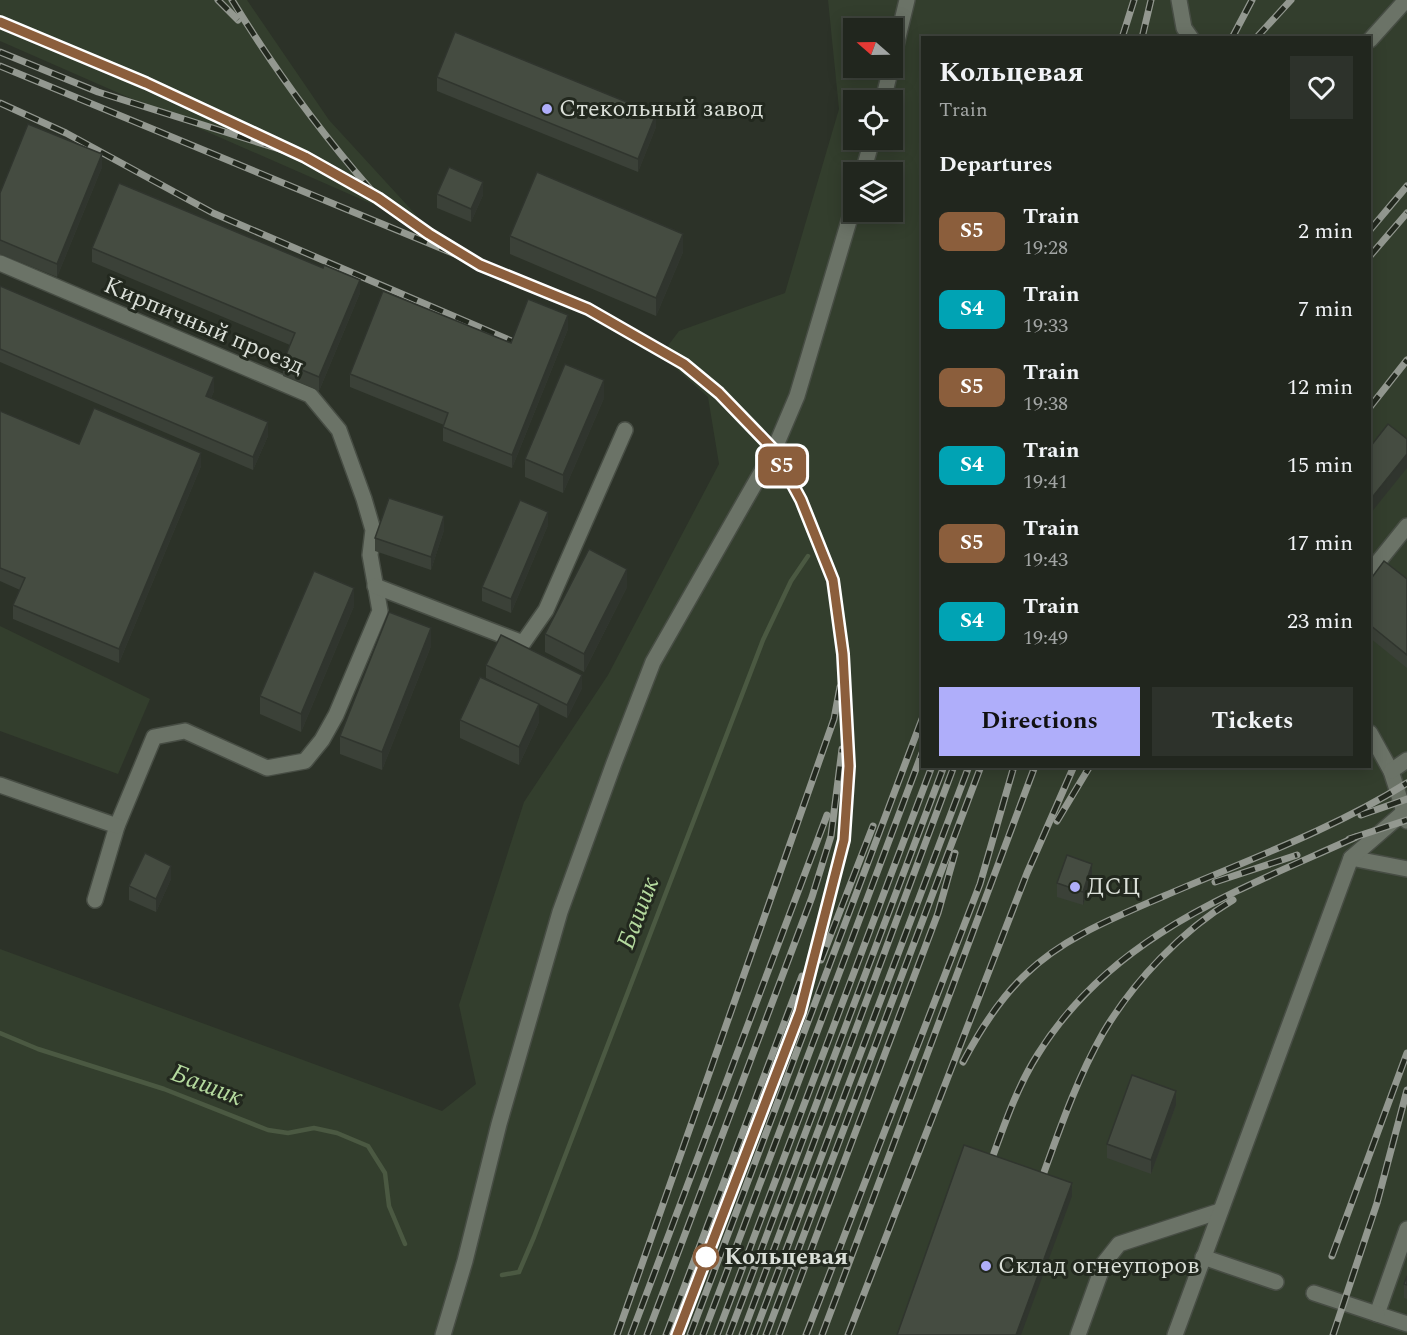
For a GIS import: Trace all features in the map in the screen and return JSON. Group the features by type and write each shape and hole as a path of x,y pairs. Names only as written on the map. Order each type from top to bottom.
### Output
{"street":[{"path":"903,19 908,0"},
{"path":"1179,0 1184,28 1190,36"},
{"path":"1371,39 1406,0"},
{"path":"443,1335 465,1261 499,1124 560,912 602,795 653,662 774,450 797,396 849,222"},
{"name":"Кирпичный проезд","path":"0,264 310,395 339,430 373,531 370,555 380,611 336,715 322,740 305,761 267,768 184,731 154,737 117,826 94,900"},
{"path":"375,586 523,643 546,610 625,430"},
{"path":"1379,567 1407,526"},
{"path":"1174,1335 1351,858 1405,817 1391,771 1371,736"},
{"path":"1391,771 1407,760"},
{"path":"0,785 117,826"},
{"path":"1351,858 1407,869"},
{"path":"1078,1335 1104,1263 1119,1244 1220,1211"},
{"path":"1377,1314 1407,1229"},
{"path":"1203,1257 1276,1282"},
{"path":"1314,1293 1407,1324"}],"shaded area":[{"path":"0,0 247,0 329,120 429,229 0,41"},
{"path":"828,0 1407,0 1407,1335 0,1335 0,949 442,1111 476,1084 459,1005 524,802 608,675 719,464 708,397 661,355 679,331 785,293 839,109"},
{"path":"0,626 150,699 118,774 0,731"}],"building":[{"name":"Стекольный завод","path":"455,32 656,114 638,159 437,77"},
{"path":"28,124 102,154 57,264 0,240 0,193"},
{"path":"449,167 483,182 471,209 437,194"},
{"path":"537,172 683,234 656,298 510,236"},
{"path":"119,183 323,268 324,265 360,280 319,377 283,362 295,333 92,248"},
{"path":"0,286 214,377 206,396 268,422 253,457 0,349"},
{"path":"383,291 511,343 528,299 568,315 512,455 443,427 448,413 350,374"},
{"path":"565,364 604,380 563,475 525,459"},
{"path":"94,408 201,453 119,649 13,605 25,578 0,568 0,411 79,444"},
{"path":"1388,424 1407,439 1407,454 1371,499 1371,446"},
{"path":"389,498 444,516 431,557 375,538"},
{"path":"520,500 548,512 511,599 482,587"},
{"path":"589,549 627,569 584,654 545,634"},
{"path":"1384,561 1407,579 1407,655 1371,626 1371,579"},
{"path":"314,571 354,588 301,714 260,696"},
{"path":"389,612 431,628 382,752 340,736"},
{"path":"501,635 582,675 567,705 486,665"},
{"path":"480,677 539,704 519,747 460,720"},
{"path":"145,853 171,866 156,899 129,886"},
{"path":"1067,855 1092,864 1083,892 1057,883"},
{"path":"1132,1075 1176,1091 1151,1160 1107,1144"},
{"name":"Склад огнеупоров","path":"964,1145 1072,1183 1016,1335 897,1335"}],"waterway":[{"name":"Башик","path":"502,1275 519,1272 534,1237 763,640 791,581 808,556"},
{"name":"Башик","path":"0,1033 38,1049 164,1089 268,1130 288,1133 314,1128 337,1133 368,1146 385,1173 389,1206 405,1244"}],"railway":[{"path":"218,0 238,20"},
{"path":"232,0 298,98 372,191"},
{"path":"1123,36 1134,0"},
{"path":"1142,36 1151,0"},
{"path":"1233,36 1252,0"},
{"path":"1258,36 1291,0"},
{"path":"0,22 146,83 256,134"},
{"path":"0,52 98,92 305,157 378,198 441,242"},
{"path":"0,66 588,309 684,364 719,393 774,450 801,500 833,580 847,701 849,766 844,841 800,1013"},
{"path":"0,103 66,133 213,213 523,346"},
{"path":"1371,229 1407,186"},
{"path":"1371,255 1407,213"},
{"path":"1371,406 1407,360"},
{"path":"617,1335 834,719 840,687"},
{"path":"690,1335 921,722"},
{"path":"647,1335 812,897 831,836 842,749"},
{"path":"703,1335 921,756"},
{"path":"717,1335 931,768"},
{"path":"729,1335 943,768"},
{"path":"742,1335 953,768"},
{"path":"754,1335 968,768"},
{"path":"766,1335 980,768"},
{"path":"806,1335 980,884 1013,768"},
{"path":"822,1335 1034,768"},
{"path":"848,1335 1027,873 1073,768"},
{"path":"1057,821 1089,768"},
{"path":"963,1062 983,1027 1007,994 1026,974 1057,949 1091,929 1128,912 1349,816 1407,783"},
{"path":"1361,815 1407,799"},
{"path":"631,1335 827,815"},
{"path":"1349,839 1407,820"},
{"path":"821,960 873,826"},
{"path":"987,1172 1022,1082 1038,1054 1068,1013 1102,978 1139,948 1179,921 1266,877 1356,837"},
{"path":"779,1335 938,913 955,853"},
{"path":"1215,882 1297,855"},
{"path":"1038,1189 1075,1090 1115,1014 1144,976 1177,942 1195,926 1233,900"},
{"path":"666,1335 802,976"},
{"path":"677,1335 803,1005"},
{"path":"1332,1256 1407,1053"},
{"path":"1333,1335 1377,1203 1407,1090"}],"train":[{"name":"S5","path":"0,22 146,83 305,157 378,198 429,234 480,265 588,309 684,364 719,393 774,450 801,500 833,580 843,654 849,766 844,840 800,1012 677,1335"}],"place":[{"name":"Стекольный завод","path":"547,109"},
{"name":"ДСЦ","path":"1075,887"},
{"name":"Кольцевая","path":"706,1257"},
{"name":"Склад огнеупоров","path":"986,1266"}]}
